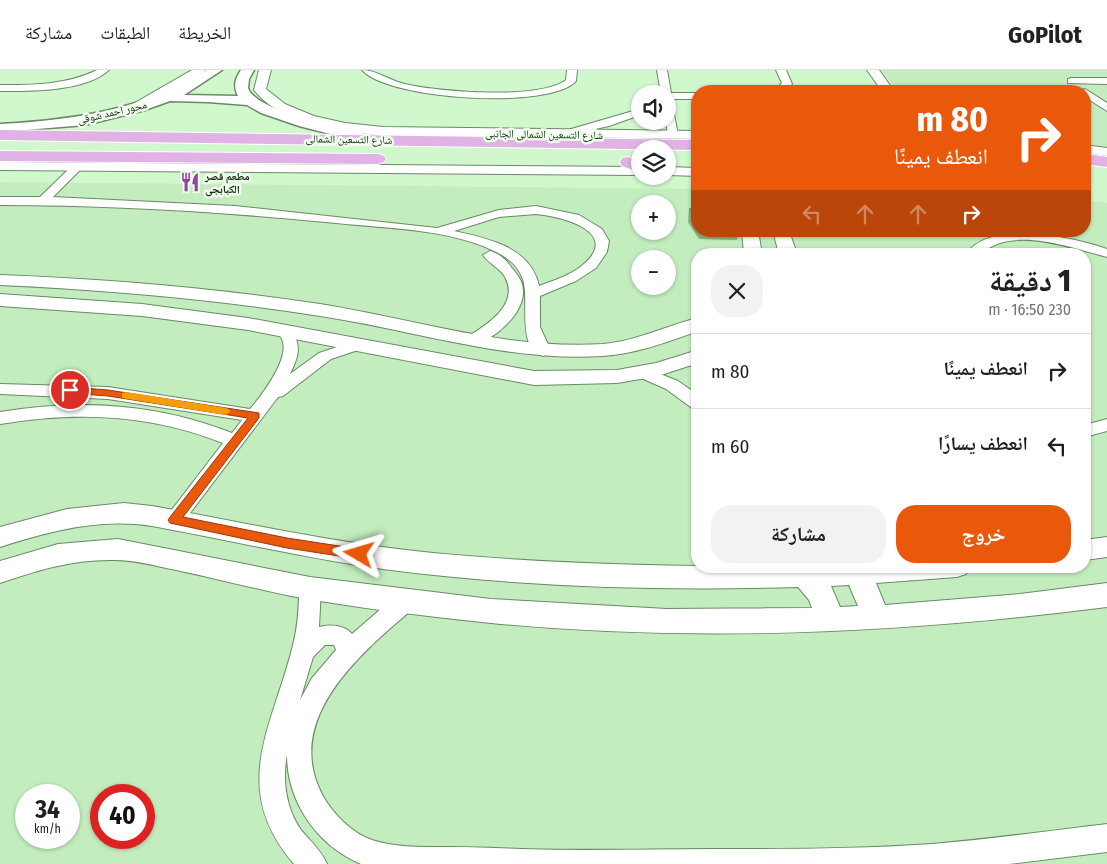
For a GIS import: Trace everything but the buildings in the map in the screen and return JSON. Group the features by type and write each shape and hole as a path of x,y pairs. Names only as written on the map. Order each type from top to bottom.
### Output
{"main road":[{"name":"محور احمد شوقى","path":"0,128 61,124 158,102 186,90 216,70"},
{"path":"248,70 241,82 245,96 251,101 299,121 373,140"},
{"path":"158,102 208,98 251,101"},
{"name":"شارع التسعين الشمالى","path":"0,135 373,140 446,137 631,160"},
{"name":"شارع التسعين الشمالى","path":"676,151 691,148"},
{"name":"شارع التسعين الشمالى","path":"0,156 290,163 631,161"},
{"path":"1091,160 1107,162"},
{"path":"676,161 691,162"},
{"path":"1091,176 1107,178"}],"street":[{"path":"0,88 58,86 85,79 104,70"},
{"path":"131,109 178,85 200,70"},
{"name":"شارع التسعين الشمالى الجانبى","path":"265,70 260,90 268,100 301,116 350,127 446,137 559,134 691,135"},
{"path":"367,70 382,80 429,91 532,94 563,89 571,81 572,70"},
{"path":"662,70 665,85"},
{"path":"781,70 786,85"},
{"path":"873,70 884,85"},
{"path":"1077,85 1067,78 1107,81"},
{"path":"676,95 691,96"},
{"path":"1091,96 1107,108"},
{"path":"559,134 605,124 631,115"},
{"path":"672,130 673,135"},
{"path":"1091,150 1107,152"},
{"path":"0,166 290,163"},
{"path":"42,201 78,166"},
{"path":"676,171 691,172"},
{"path":"0,201 166,205 261,212 376,223 433,236 490,255 504,265 512,274 516,287 515,301 507,315 492,329 473,340"},
{"path":"0,208 131,212 244,219 471,238 506,252 519,262 529,274 534,294 532,323 534,350 514,374"},
{"path":"433,236 486,217 526,210 562,213 583,221 594,229 602,244 595,261 579,274 534,294"},
{"path":"978,248 990,242 1010,238 1034,237 1082,245 1107,253"},
{"path":"0,280 202,294 323,310 473,340 534,350 596,351 627,348 655,341 691,327"},
{"path":"22,301 38,291 41,282"},
{"path":"57,302 61,292 76,284"},
{"path":"0,300 57,302 195,316 514,374 575,380 645,373 691,358"},
{"path":"174,520 271,395 291,356 291,342 285,331"},
{"path":"271,395 315,362 335,351 358,345"},
{"path":"645,373 672,384 691,399"},
{"path":"0,389 108,393 255,416"},
{"path":"0,418 70,409 117,411 182,422 236,441"},
{"path":"1091,429 1107,425"},
{"path":"0,537 52,521 109,513 143,514 322,550 433,564 605,576 750,573"},
{"path":"1091,549 1107,547"},
{"path":"0,572 28,561 59,553 90,549 118,549 310,588 406,601 534,614 680,621 921,616 1032,606 1107,595"},
{"path":"799,573 821,594 830,619"},
{"path":"855,573 878,618"},
{"path":"310,588 310,614 304,651 276,733 271,763 272,786 281,823 297,849 313,864"},
{"path":"406,601 347,654 322,682 306,716 300,743 301,772 306,790 320,817 342,840 372,854 406,860 540,864 953,860 1107,838"},
{"path":"304,651 314,639 329,634 342,638 348,648 347,654"}],"shaded area":[{"path":"881,70 1107,70 1107,149 1091,148 1091,85 893,85"},
{"path":"0,182 691,189 691,237 1091,237 1091,201 1107,203 1107,864 0,864"}],"slow traffic":[{"path":"126,396 226,411"}],"place":[{"name":"مطعم قصر الكبابجى","path":"190,182"}],"route":[{"path":"70,390 108,393 255,416 174,520 322,550 359,554"}]}
